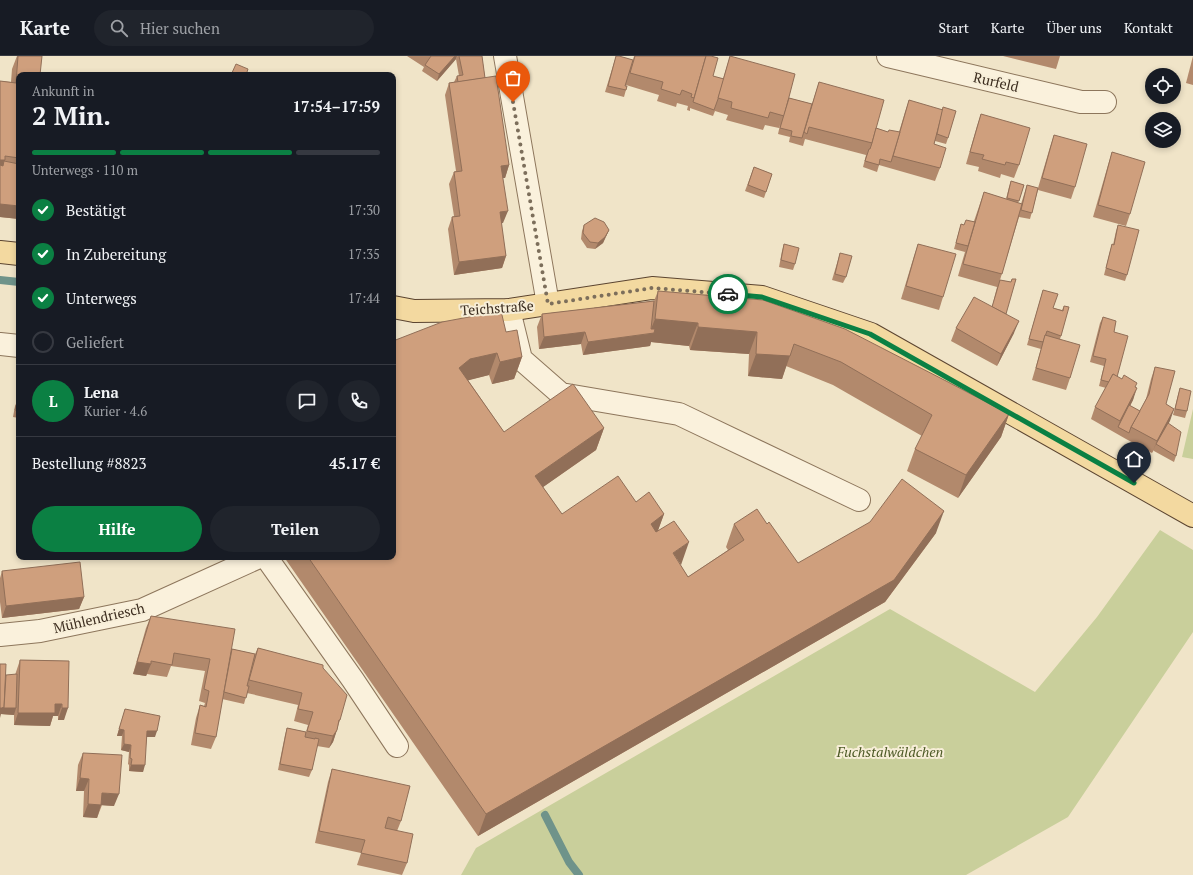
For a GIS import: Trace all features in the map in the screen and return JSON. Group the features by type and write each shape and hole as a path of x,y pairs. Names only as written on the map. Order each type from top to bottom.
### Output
{"main road":[{"path":"0,252 16,254"},
{"name":"Teichstraße","path":"396,308 414,311 509,310 652,288 762,297 870,334 1193,516"}],"street":[{"path":"505,56 548,304"},
{"name":"Rurfeld","path":"888,56 1081,102 1105,102"},
{"path":"509,310 521,359 561,394 680,414 859,500"},
{"path":"0,344 16,346"},
{"name":"Mühlendriesch","path":"0,635 40,631 142,610 252,560"},
{"path":"268,560 353,680 397,746"}],"green space":[{"path":"1193,409 1193,459 1182,457"},
{"name":"Fuchstalwäldchen","path":"1160,530 1193,550 1193,632 1068,817 966,875 461,875 476,848 890,609 1035,692 1097,617"}],"building":[{"path":"18,56 42,56 40,72 17,72"},
{"path":"431,56 455,56 439,74 425,65"},
{"path":"459,56 482,56 485,78 458,82 457,76 463,75"},
{"path":"616,56 633,60 625,86 627,86 626,90 608,86"},
{"path":"635,56 706,56 694,98 691,97 692,94 682,90 680,95 661,89 663,82 630,73"},
{"path":"706,56 718,58 713,76 724,79 714,110 693,102"},
{"path":"730,56 795,74 784,116 770,112 768,118 731,108 732,102 718,98"},
{"path":"236,64 248,69 247,72 232,72"},
{"path":"496,76 509,165 501,166 508,211 500,212 506,256 459,262 452,217 460,216 454,172 462,171 449,83"},
{"path":"0,81 16,83 16,158 5,156 5,160 0,160"},
{"path":"819,82 884,100 872,143 809,127 807,134 804,132"},
{"path":"789,98 812,104 802,138 791,136 792,131 780,128"},
{"path":"909,100 943,110 934,144 946,148 940,168 893,156"},
{"path":"943,107 956,111 948,138 937,134"},
{"path":"981,114 1030,128 1019,165 1006,162 1005,165 982,159 984,155 970,152"},
{"path":"876,128 888,132 889,130 900,132 891,162 880,159 879,165 865,161"},
{"path":"1054,135 1087,144 1075,187 1042,178"},
{"path":"1112,152 1145,162 1130,214 1098,205"},
{"path":"4,161 16,163 16,206 0,204 0,165 3,166"},
{"path":"754,167 772,174 766,192 748,185"},
{"path":"1011,181 1024,185 1019,201 1007,198"},
{"path":"1027,185 1038,188 1032,213 1021,210"},
{"path":"984,192 1022,204 1002,274 963,264"},
{"path":"595,218 604,222 609,230 605,237 598,243 590,242 583,233 584,225"},
{"path":"966,220 975,222 968,246 956,243 961,224 964,225"},
{"path":"1118,225 1139,230 1127,275 1106,268 1112,244 1114,245"},
{"path":"784,244 799,248 795,264 781,260"},
{"path":"918,244 956,254 943,297 906,286"},
{"path":"840,253 852,256 846,277 835,274"},
{"path":"1012,279 1016,279 1006,314 992,307 1000,280 1011,282"},
{"path":"1043,290 1058,294 1053,308 1063,311 1064,306 1069,307 1061,336 1047,331 1043,342 1029,339"},
{"path":"658,291 763,300 845,329 1009,414 966,475 915,449 932,415 841,362 794,344 790,356 756,354 757,332 698,327 698,323 655,319"},
{"path":"974,297 1019,321 1001,354 956,328"},
{"path":"654,301 651,329 655,329 654,333 588,342 585,332 544,337 542,314"},
{"path":"501,311 506,332 517,330 522,357 500,362 497,353 470,359 459,368 504,432 573,384 604,428 535,476 562,514 618,476 636,502 649,492 664,514 651,524 656,532 674,521 689,542 673,553 688,577 744,540 734,524 757,509 767,524 769,522 798,563 870,522 902,479 944,511 894,580 486,814 310,560 396,560 396,340 442,322"},
{"path":"1103,317 1116,321 1114,332 1128,336 1117,377 1113,374 1109,382 1101,380 1106,359 1093,356"},
{"path":"1045,335 1080,345 1070,378 1036,368"},
{"path":"1155,367 1175,371 1166,404 1174,409 1157,441 1131,427 1149,394"},
{"path":"1113,374 1122,379 1124,375 1137,383 1135,387 1137,388 1120,421 1095,407"},
{"path":"1180,388 1191,391 1187,411 1175,409"},
{"path":"1129,405 1140,411 1129,433 1118,427"},
{"path":"1168,423 1181,432 1176,456 1156,444"},
{"path":"80,562 84,597 6,606 2,571"},
{"path":"151,616 235,629 216,737 195,733 200,705 206,707 209,691 204,689 210,659 174,653 172,665 151,661 151,664 137,662"},
{"path":"258,648 323,665 323,668 347,695 337,730 333,736 307,731 313,712 298,709 302,693 249,680"},
{"path":"232,649 255,654 247,686 249,686 246,698 224,692"},
{"path":"20,660 69,661 68,708 62,708 62,704 55,704 55,713 18,713"},
{"path":"0,664 6,664 4,708 0,708"},
{"path":"17,674 16,708 4,708 6,675"},
{"path":"125,709 160,716 157,731 147,731 145,765 131,765 131,745 124,744 124,730 119,729"},
{"path":"287,728 306,732 305,737 319,739 312,770 280,764"},
{"path":"83,753 122,755 119,794 102,793 101,805 88,804 89,779 80,778"},
{"path":"332,769 410,786 401,821 388,817 385,828 413,834 407,863 361,853 365,840 319,831"}],"waterway":[{"path":"0,280 16,282"},
{"path":"545,815 569,862 579,875"}],"way so far":[{"path":"513,102 548,304 652,288 728,294"}],"route":[{"path":"728,294 762,297 870,334 1134,483"}]}
